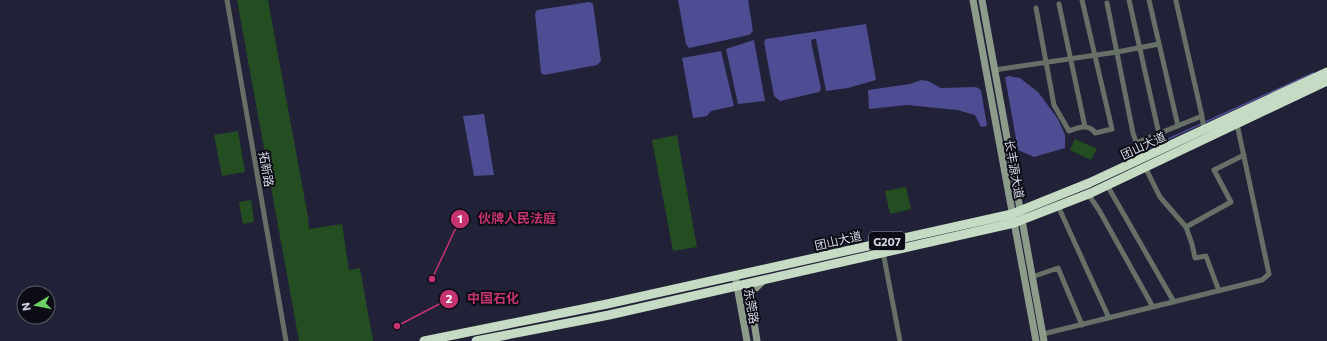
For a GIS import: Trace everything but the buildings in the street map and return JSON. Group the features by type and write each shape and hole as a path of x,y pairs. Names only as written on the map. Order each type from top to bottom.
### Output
{"highway":[{"name":"团山大道","path":"476,341 609,315 883,253 1058,206 1107,186 1143,163 1204,130 1327,72"},
{"name":"团山大道","path":"424,341 606,304 881,243 1017,217 1089,184 1237,124 1327,81"}],"main road":[{"name":"长丰源大道","path":"973,0 1017,217 1032,277 1043,338"},
{"name":"长丰源大道","path":"982,0 1036,341"},
{"name":"东莞路","path":"735,275 747,341"},
{"name":"东莞路","path":"757,341 752,309 752,292 764,280"}],"street":[{"name":"拓新路","path":"227,0 286,341"},
{"path":"1036,8 1054,105 1068,131 1085,127 1092,129 1094,133 1112,129 1082,0"},
{"path":"1129,0 1159,134"},
{"path":"1149,0 1178,126"},
{"path":"1176,1 1204,130"},
{"path":"1107,2 1133,133 1143,163 1160,197 1186,227 1195,258 1206,256 1219,291"},
{"path":"1059,4 1085,127"},
{"path":"994,70 1117,52 1159,44"},
{"path":"1136,143 1202,116"},
{"path":"1043,338 1082,325 1262,280 1269,274 1237,124"},
{"path":"1186,227 1231,202 1214,170 1244,155"},
{"path":"1107,186 1174,302"},
{"path":"1088,194 1099,210 1153,307"},
{"path":"1058,206 1109,318"},
{"path":"881,243 900,341"},
{"path":"1032,277 1058,268 1082,325"}],"green space":[{"path":"237,0 268,0 309,229 342,224 349,270 360,268 373,341 299,341"},
{"path":"238,131 245,172 222,176 214,135"},
{"path":"677,135 697,247 673,251 652,140"},
{"path":"1075,139 1097,149 1091,160 1070,150"},
{"path":"906,187 911,209 890,214 885,191"},
{"path":"251,200 254,222 243,224 239,202"}],"shaded area":[{"path":"678,0 748,0 753,31 749,35 689,48 686,44"},
{"path":"589,2 593,4 601,61 597,65 544,75 541,73 535,14 537,10"},
{"path":"866,24 876,80 848,88 826,91 816,39 813,39 811,41 821,89 819,92 780,101 774,96 764,42 766,39"},
{"path":"754,40 765,101 738,104 726,49"},
{"path":"721,51 734,106 711,111 707,116 693,118 682,58"},
{"path":"1009,76 1020,78 1038,92 1058,119 1065,135 1065,148 1034,157 1018,150 1005,77"},
{"path":"921,80 928,81 941,88 976,87 981,90 987,126 981,127 975,115 957,110 907,105 869,109 868,90 910,84"},
{"path":"484,114 494,175 474,176 463,116"}],"waterway":[{"path":"1144,150 1313,73"}],"place":[{"name":"伙牌人民法庭","path":"432,279"},
{"name":"中国石化","path":"397,326"}]}
